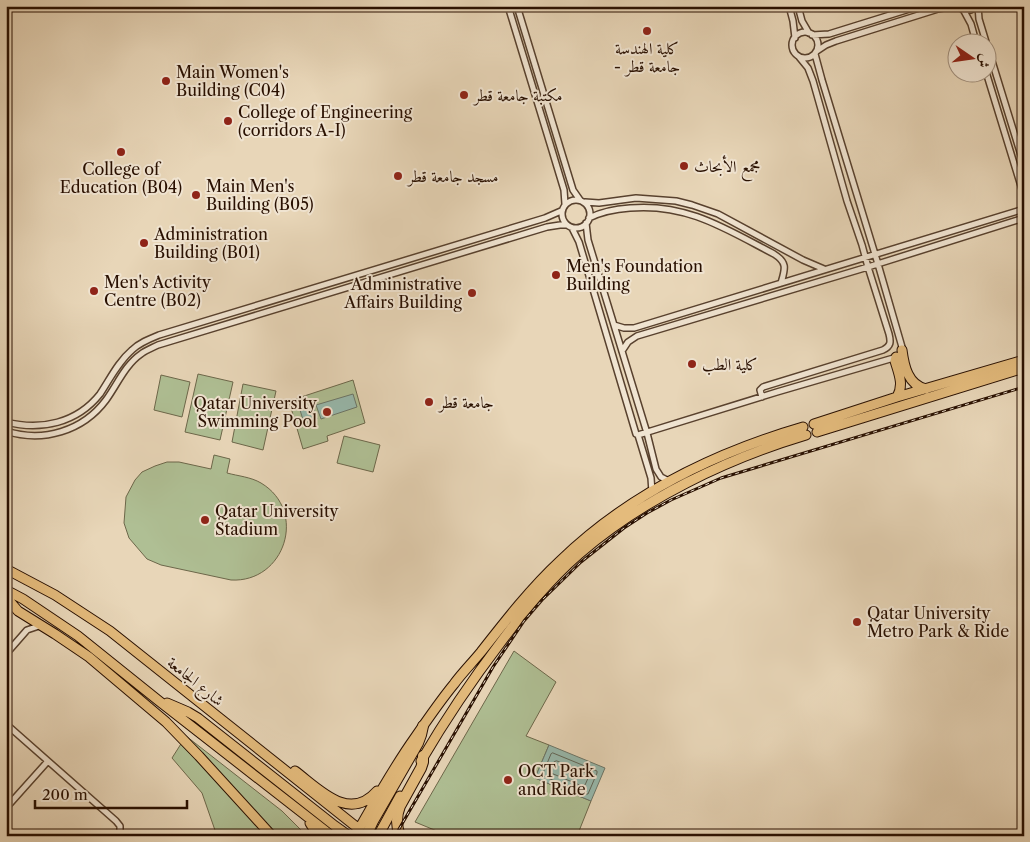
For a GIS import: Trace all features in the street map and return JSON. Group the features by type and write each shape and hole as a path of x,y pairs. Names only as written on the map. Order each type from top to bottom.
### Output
{"highway":[{"path":"363,834 418,743 423,726"},
{"path":"400,836 397,821 398,811 421,768 424,756"}],"main road":[{"path":"902,350 910,379 917,386 926,389"},
{"path":"896,357 895,361 901,384 897,397"},
{"path":"1024,360 897,397 816,428 1024,368"},
{"path":"363,834 396,765 423,726 462,673 551,570 593,532 671,481 748,446 805,431 745,456 671,491 622,522 580,554 552,580 523,613 474,678 424,756 378,836"},
{"name":"شارع الجامعة","path":"6,569 55,595 110,631 363,834"},
{"path":"6,590 23,599 78,636 332,836"},
{"path":"6,597 16,609 88,658 166,722 200,756 272,836"},
{"path":"43,626 78,636"},
{"path":"159,701 180,708 198,718 349,836"},
{"path":"267,756 280,760 334,801 349,805 361,803 372,797 391,769 396,765"},
{"path":"306,817 318,836"}],"street":[{"path":"508,6 564,190 565,204 562,218 570,226 579,242 636,434 638,435 651,478 652,492"},
{"path":"517,6 573,190 590,210 588,240 647,433 657,472 661,477 671,481"},
{"path":"762,396 760,390 763,387 888,348 890,343 813,81 808,68 793,49 795,38 788,6"},
{"path":"638,435 896,357 902,350 822,80 816,52 817,41 802,21 798,6"},
{"path":"795,38 802,33 829,34 919,6"},
{"path":"964,11 978,6 983,32"},
{"path":"799,57 809,58 831,43 948,7 957,7 964,11 973,32"},
{"path":"998,80 1024,165"},
{"path":"989,82 1024,196"},
{"path":"565,204 573,199 599,203 636,198 692,204 718,214 804,260 825,269"},
{"path":"6,431 23,435 46,435 74,427 98,410 131,363 139,355 158,345 547,227 560,225 580,227 606,211 646,206 696,215 778,256 784,266 781,283"},
{"path":"614,325 634,328 1024,209"},
{"path":"6,422 20,426 51,425 77,414 99,394 117,367 131,351 159,335 545,218 562,211"},
{"path":"622,351 628,342 637,336 1024,218"},
{"path":"422,255 425,264"},
{"path":"317,287 320,296"},
{"path":"878,299 880,296 887,296"},
{"path":"235,312 238,320"},
{"path":"25,615 27,630"},
{"path":"6,654 27,630 34,626 43,626"},
{"path":"6,724 118,824 121,830 120,836"},
{"path":"6,808 48,761"}],"green space":[{"path":"198,374 233,382 220,440 185,432"},
{"path":"161,375 190,382 182,417 154,410"},
{"name":"Qatar University Swimming Pool","path":"353,380 365,423 327,436 328,441 303,449 289,401"},
{"path":"243,384 276,391 263,450 232,442"},
{"path":"344,436 380,445 373,472 337,463"},
{"name":"Qatar University Stadium","path":"214,455 230,459 227,473 261,483 275,495 284,510 286,527 284,543 277,558 265,570 250,578 231,580 161,565 147,559 129,538 124,523 126,497 135,480 142,472 167,462 179,462 211,469"},
{"path":"514,651 556,682 526,736 549,745 535,778 591,801 577,836 449,836 415,822"},
{"path":"186,736 282,811 307,836 217,836 202,793 172,758"}],"water":[{"path":"353,394 357,407 321,419 316,405"},
{"path":"313,406 317,419 304,423 300,410"},
{"path":"549,745 605,768 591,801 535,778"}],"railway":[{"path":"395,836 493,667 524,621 542,600 581,562 624,528 671,500 721,478 1024,387"}],"place":[{"name":"كلية الهندسة - جامعة قطر","path":"647,31"},
{"name":"Main Women's Building (C04)","path":"166,81"},
{"name":"مكتبة جامعة قطر","path":"464,95"},
{"name":"College of Engineering (corridors A-I)","path":"228,121"},
{"name":"College of Education (B04)","path":"121,152"},
{"name":"مجمع الأبحاث","path":"684,166"},
{"name":"مسجد جامعة قطر","path":"398,176"},
{"name":"Main Men's Building (B05)","path":"196,195"},
{"name":"Administration Building (B01)","path":"144,243"},
{"name":"Men's Foundation Building","path":"556,275"},
{"name":"Men's Activity Centre (B02)","path":"94,291"},
{"name":"Administrative Affairs Building","path":"472,293"},
{"name":"كلية الطب","path":"692,364"},
{"name":"جامعة قطر","path":"429,402"},
{"name":"Qatar University Swimming Pool","path":"327,412"},
{"name":"Qatar University Stadium","path":"205,520"},
{"name":"Qatar University Metro Park & Ride","path":"857,622"},
{"name":"OCT Park and Ride","path":"508,780"}]}
